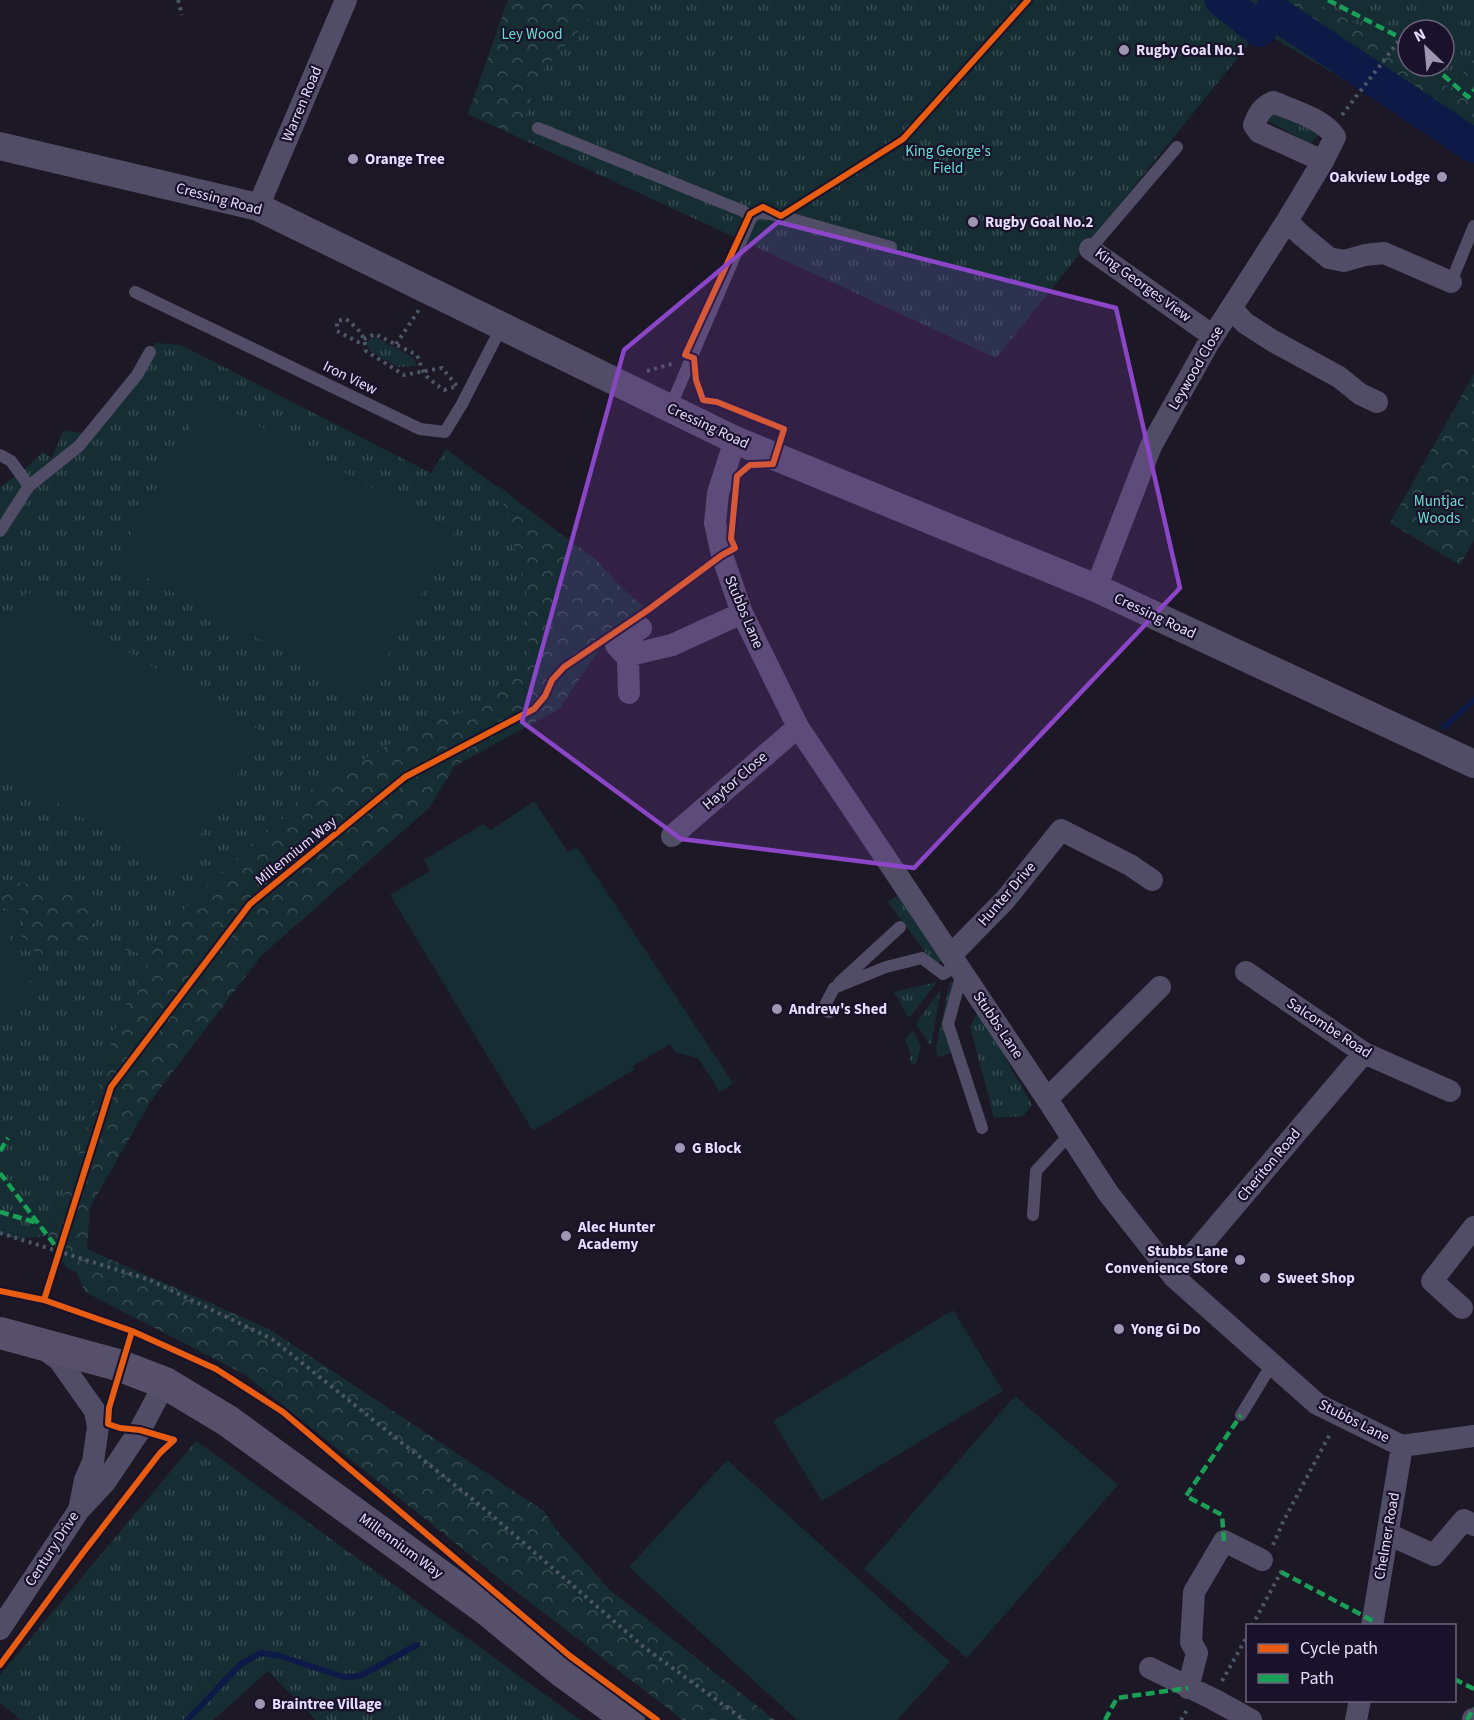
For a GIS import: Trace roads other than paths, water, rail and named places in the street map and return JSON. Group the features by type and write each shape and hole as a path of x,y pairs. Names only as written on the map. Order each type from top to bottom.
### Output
{"main road":[{"name":"Millennium Way","path":"0,1333 118,1365 165,1383 228,1421 486,1608 559,1669 629,1720"}],"street":[{"name":"Warren Road","path":"258,207 346,0"},
{"name":"Leywood Close","path":"1096,588 1151,446 1213,336 1287,221 1323,160 1335,137 1331,130 1320,122 1273,102 1266,105 1258,114 1254,125 1259,132 1323,160"},
{"name":"Cressing Road","path":"0,146 258,207 735,440 1096,588 1474,764"},
{"path":"1287,221 1329,258 1344,261 1384,253 1451,282"},
{"name":"King Georges View","path":"1090,249 1213,336"},
{"path":"1231,308 1245,323 1273,341 1340,377 1360,394 1377,402"},
{"name":"Stubbs Lane","path":"735,440 718,493 715,523 722,555 742,613 798,727 1108,1193 1174,1277 1317,1404 1402,1446 1474,1436"},
{"path":"619,663 672,645 742,613"},
{"path":"619,663 616,645 641,628"},
{"path":"619,663 628,660 629,693"},
{"name":"Haytor Close","path":"672,836 798,727"},
{"name":"Hunter Drive","path":"957,964 1061,830 1130,865 1152,880"},
{"name":"Salcombe Road","path":"1246,972 1364,1053 1450,1091"},
{"path":"1047,1099 1160,987"},
{"name":"Cheriton Road","path":"1174,1277 1364,1053"},
{"path":"1462,1308 1432,1281 1474,1227"},
{"name":"Century Drive","path":"0,1629 79,1510 85,1480 93,1462 98,1427 95,1411 59,1360 37,1343"},
{"path":"79,1510 105,1482 140,1430 165,1383"},
{"name":"Chelmer Road","path":"1372,1624 1402,1446"},
{"path":"1388,1534 1434,1555 1464,1520 1474,1525"},
{"path":"1188,1688 1197,1653 1191,1642 1194,1592 1224,1541 1268,1560"},
{"path":"1150,1668 1251,1720"},
{"path":"1356,1720 1360,1702"}],"lane":[{"path":"538,128 743,211 751,218"},
{"name":"King Georges View","path":"1090,249 1177,147"},
{"path":"670,408 751,218 758,212 771,213 891,247"},
{"path":"1451,282 1474,226"},
{"name":"Iron View","path":"135,292 420,429 446,432 462,389 502,326"},
{"path":"0,531 29,486 79,447 137,375 150,352"},
{"path":"0,455 11,461 29,486"},
{"path":"829,1012 823,1009 834,988 900,927"},
{"path":"834,988 886,967 922,958 943,974 957,964"},
{"path":"957,964 948,1024 982,1128"},
{"path":"1033,1215 1036,1171 1070,1134"},
{"path":"1241,1415 1272,1364"}],"waterway":[{"path":"1222,0 1260,30 1272,11 1474,146"},
{"path":"1444,727 1474,700"},
{"path":"187,1720 241,1664 261,1653 280,1656 344,1677 360,1676 417,1645"}],"place":[{"name":"Rugby Goal No.1","path":"1124,50"},
{"name":"Orange Tree","path":"353,159"},
{"name":"Oakview Lodge","path":"1442,177"},
{"name":"Rugby Goal No.2","path":"973,222"},
{"name":"Andrew's Shed","path":"777,1009"},
{"name":"G Block","path":"680,1148"},
{"name":"Alec Hunter Academy","path":"566,1236"},
{"name":"Stubbs Lane Convenience Store","path":"1240,1260"},
{"name":"Sweet Shop","path":"1265,1278"},
{"name":"Yong Gi Do","path":"1119,1329"},
{"name":"Braintree Village","path":"260,1704"}],"park label":[{"name":"Ley Wood","path":"532,34"},
{"name":"King George's Field","path":"948,160"},
{"name":"Muntjac Woods","path":"1439,510"}]}
